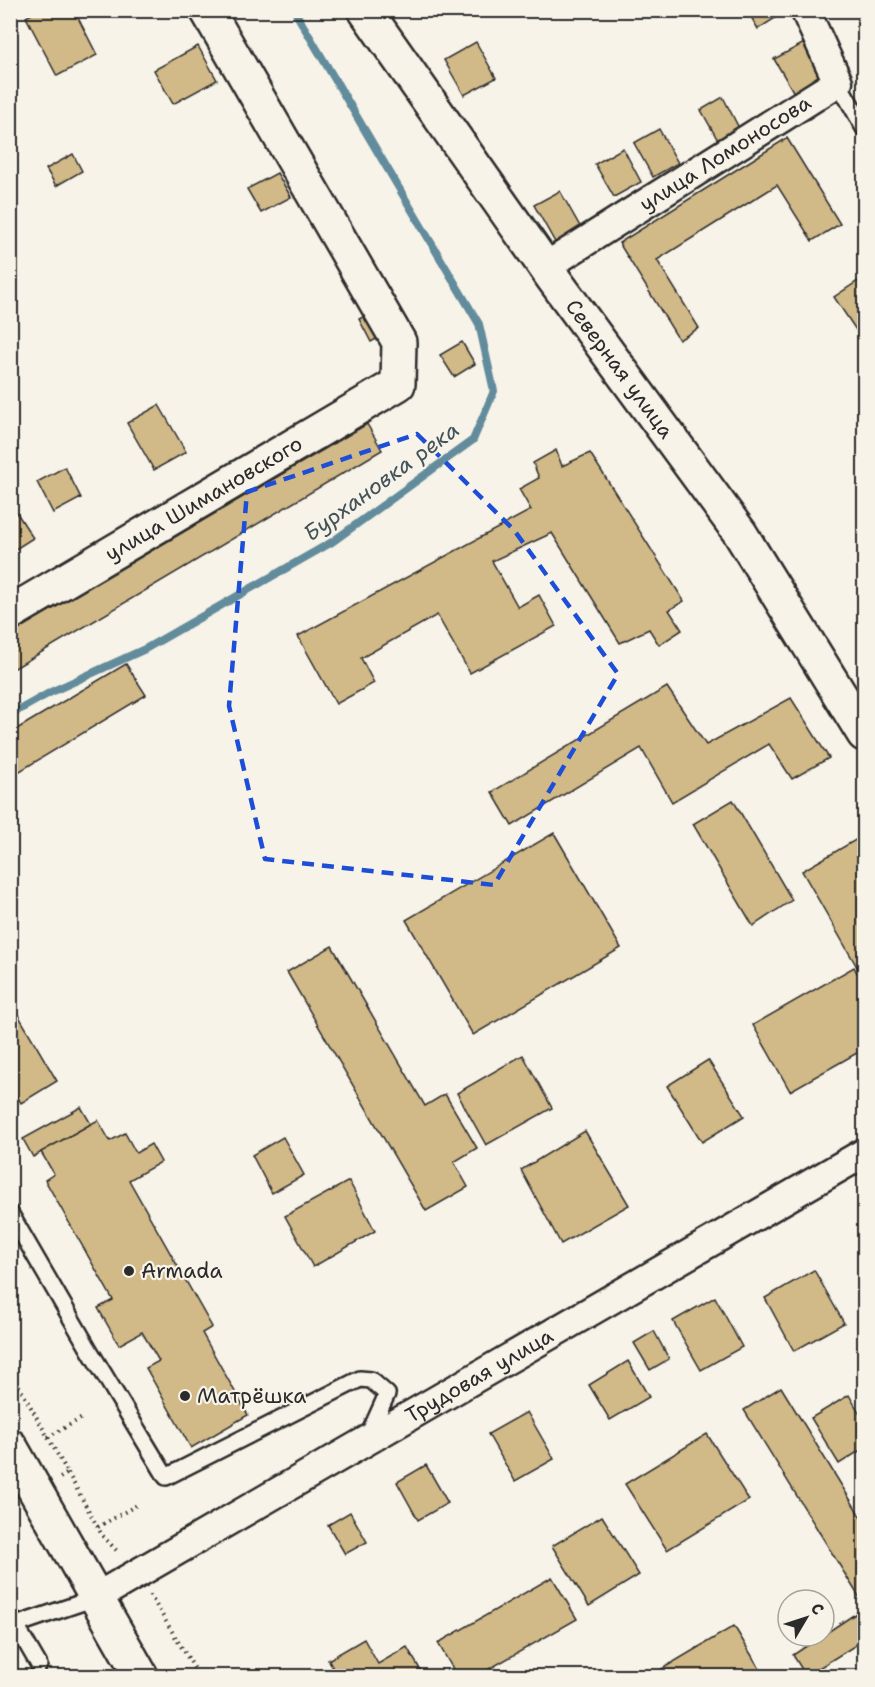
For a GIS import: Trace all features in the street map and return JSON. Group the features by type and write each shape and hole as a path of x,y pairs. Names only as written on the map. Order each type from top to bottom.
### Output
{"street":[{"name":"улица Шимановского","path":"10,613 398,384 399,342 207,10"},
{"name":"Северная улица","path":"365,10 545,267 740,533 864,734"},
{"path":"805,10 838,82"},
{"name":"улица Ломоносова","path":"545,267 838,82"},
{"name":"Трудовая улица","path":"95,1598 864,1153"},
{"path":"10,1446 141,1677"}],"lane":[{"path":"838,82 864,128"},
{"path":"10,1213 165,1477 360,1379 371,1380 387,1394 365,1442"},
{"path":"39,1665 13,1620 95,1598"}],"path":[{"path":"10,1370 102,1535 137,1574 199,1677"},
{"path":"48,1437 82,1418"},
{"path":"37,1494 68,1473"},
{"path":"98,1527 137,1505"}],"highlighted area":[{"path":"417,434 514,530 618,674 494,885 265,859 229,706 247,492"}],"building":[{"path":"39,10 74,10 97,55 57,76 26,17"},
{"path":"747,10 788,10 758,29"},
{"path":"808,41 827,75 794,93 774,59"},
{"path":"476,42 496,78 464,95 444,60"},
{"path":"198,46 217,80 173,104 154,70"},
{"path":"723,97 741,132 720,144 701,110"},
{"path":"659,129 678,163 653,177 634,143"},
{"path":"787,138 840,224 812,241 777,185 657,260 699,328 679,340 619,243"},
{"path":"623,148 641,182 614,197 595,164"},
{"path":"73,154 82,171 56,186 46,169"},
{"path":"277,173 291,197 261,213 247,189"},
{"path":"560,191 582,230 556,244 534,205"},
{"path":"864,277 864,338 862,339 834,297"},
{"path":"390,302 402,325 371,342 359,319"},
{"path":"462,342 475,364 454,377 440,355"},
{"path":"159,405 186,452 154,470 127,423"},
{"path":"367,424 382,450 10,671 10,634"},
{"path":"556,450 562,466 590,453 684,601 669,610 682,630 659,645 649,629 620,643 552,533 492,561 518,607 539,595 556,626 470,673 437,615 361,658 374,683 336,704 298,636 531,510 519,489 539,478 533,463"},
{"path":"65,467 81,498 53,513 37,482"},
{"path":"17,513 33,538 11,552 10,517"},
{"path":"126,664 146,695 10,777 10,733"},
{"path":"667,687 706,745 791,698 829,758 792,779 769,744 672,802 641,748 512,826 492,792"},
{"path":"733,800 792,900 753,926 693,824"},
{"path":"554,833 621,948 473,1035 406,920"},
{"path":"864,835 864,979 802,871"},
{"path":"332,946 425,1106 445,1094 477,1148 454,1162 468,1187 426,1211 287,972"},
{"path":"854,967 864,987 864,1049 790,1091 753,1025"},
{"path":"10,1001 57,1081 21,1103 10,1084"},
{"path":"523,1055 552,1108 486,1145 457,1093"},
{"path":"708,1060 744,1116 702,1142 667,1086"},
{"path":"81,1107 91,1124 33,1157 23,1139"},
{"path":"98,1120 110,1141 125,1133 136,1153 151,1144 161,1162 129,1180 212,1327 202,1333 248,1415 191,1448 146,1368 159,1361 142,1332 119,1345 98,1308 113,1300 45,1180 54,1174 41,1152"},
{"path":"585,1131 629,1205 561,1244 521,1170"},
{"path":"283,1137 304,1175 272,1193 252,1155"},
{"path":"349,1181 375,1231 313,1267 285,1216"},
{"path":"814,1270 844,1323 794,1351 765,1298"},
{"path":"715,1297 742,1347 701,1370 673,1321"},
{"path":"654,1331 669,1359 650,1370 634,1343"},
{"path":"628,1361 649,1397 610,1420 589,1385"},
{"path":"781,1387 864,1522 864,1605 744,1410"},
{"path":"849,1395 864,1421 864,1448 839,1464 811,1418"},
{"path":"527,1412 554,1459 515,1481 488,1434"},
{"path":"707,1434 749,1500 667,1550 625,1484"},
{"path":"426,1465 448,1503 418,1520 397,1482"},
{"path":"350,1512 367,1542 345,1554 328,1525"},
{"path":"602,1516 639,1575 589,1606 552,1546"},
{"path":"552,1577 577,1619 477,1676 457,1676 438,1643"},
{"path":"864,1608 864,1640 806,1676 793,1655 804,1648 836,1648 836,1627"},
{"path":"734,1626 764,1676 650,1676"},
{"path":"364,1639 378,1664 407,1647 424,1676 338,1676 328,1660"}],"waterway":[{"name":"Бурхановка река","path":"10,715 51,692 145,649 332,542 473,440 494,391 479,324 294,10"}],"place":[{"name":"Armada","path":"129,1271"},
{"name":"Матрёшка","path":"185,1396"}]}
